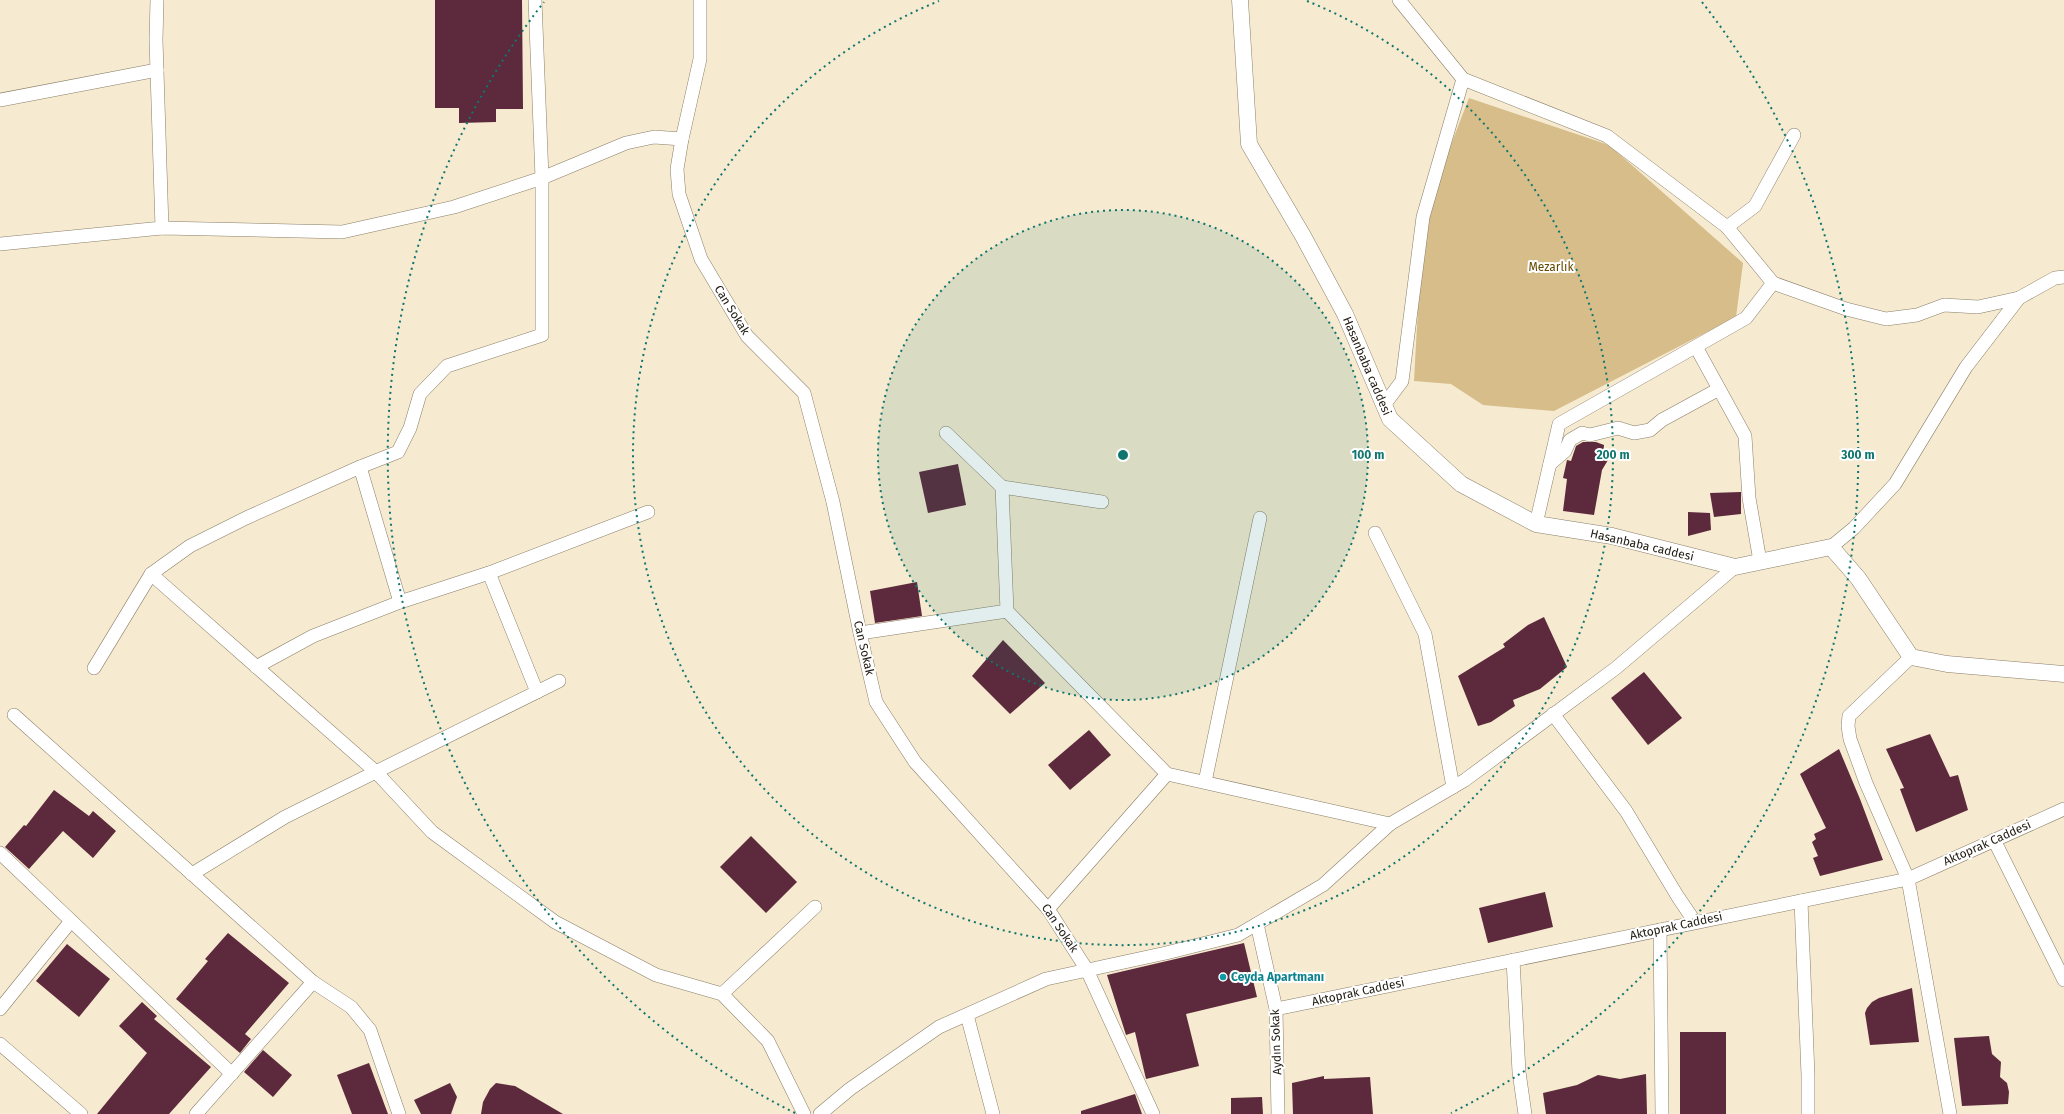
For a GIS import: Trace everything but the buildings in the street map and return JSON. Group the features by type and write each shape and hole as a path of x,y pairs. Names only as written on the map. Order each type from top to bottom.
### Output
{"street":[{"path":"157,0 157,70 162,228"},
{"path":"94,668 151,574 190,546 246,518 360,467 398,452 410,428 420,394 447,366 542,335 542,178 535,0"},
{"name":"Can Sokak","path":"700,0 700,59 682,139 677,169 680,194 700,259 747,336 804,393 833,502 876,702 915,762 1048,909 1087,970 1152,1114"},
{"name":"Hasanbaba caddesi","path":"1240,0 1249,144 1303,236 1344,314 1390,419 1461,484 1536,524 1612,536 1735,568"},
{"path":"1399,0 1463,79 1607,136 1728,227 1773,284 1846,309 1886,319 1917,315 1944,305 1978,307 2019,298 2055,278 2064,277"},
{"path":"0,100 157,70"},
{"path":"1384,405 1402,381 1423,218 1463,79"},
{"path":"1728,227 1755,206 1794,135"},
{"path":"0,244 162,228 342,232 454,207 542,178 626,143 654,137 682,139"},
{"path":"1536,524 1560,424 1746,318 1773,284"},
{"path":"820,1114 850,1089 939,1027 1046,979 1166,953 1238,935 1322,885 1390,824 1453,787 1616,668 1735,568 1760,561 1830,547 1854,528 1895,484 1966,367 2019,298"},
{"path":"1696,347 1745,436 1749,498 1760,561"},
{"path":"1550,464 1565,451 1570,440 1582,432 1590,435 1618,428 1634,433 1650,430 1662,420 1719,390"},
{"path":"946,433 1002,487 1102,502"},
{"path":"360,467 400,602"},
{"path":"1002,487 1007,611 1166,774 1390,824"},
{"path":"256,667 313,636 400,602 489,573 648,512"},
{"path":"1205,782 1260,518"},
{"path":"1375,533 1425,634 1453,787"},
{"path":"1830,547 1858,578 1911,657 1947,664 2064,674"},
{"path":"489,573 537,692"},
{"path":"151,574 376,772 432,832 555,922 656,975 722,994 768,1041 804,1114"},
{"path":"860,633 1007,611"},
{"path":"1911,657 1849,716 1848,726 1850,739 1866,783 1908,879 1950,1114"},
{"path":"192,874 285,817 559,681"},
{"path":"1553,714 1626,811 1678,897 1696,922"},
{"path":"14,715 313,982 351,1007 370,1030 399,1114"},
{"path":"1048,909 1166,774"},
{"name":"Aktoprak Caddesi","path":"1276,1009 1908,879 2064,808"},
{"path":"1994,840 2064,980"},
{"path":"0,854 232,1074"},
{"path":"1801,901 1808,1075 1808,1114"},
{"path":"722,994 815,907"},
{"path":"0,1009 71,921"},
{"name":"Aydın Sokak","path":"1257,924 1276,1009 1278,1114"},
{"path":"1660,930 1662,1114"},
{"path":"1513,960 1519,1072 1525,1114"},
{"path":"196,1114 313,982"},
{"path":"967,1015 993,1114"},
{"path":"0,1044 81,1114"}],"green space":[{"name":"Mezarlık","path":"1469,98 1609,145 1743,263 1736,317 1554,411 1483,405 1451,384 1414,381 1423,217"}],"place":[{"name":"Ceyda Apartmanı","path":"1223,977"}]}
